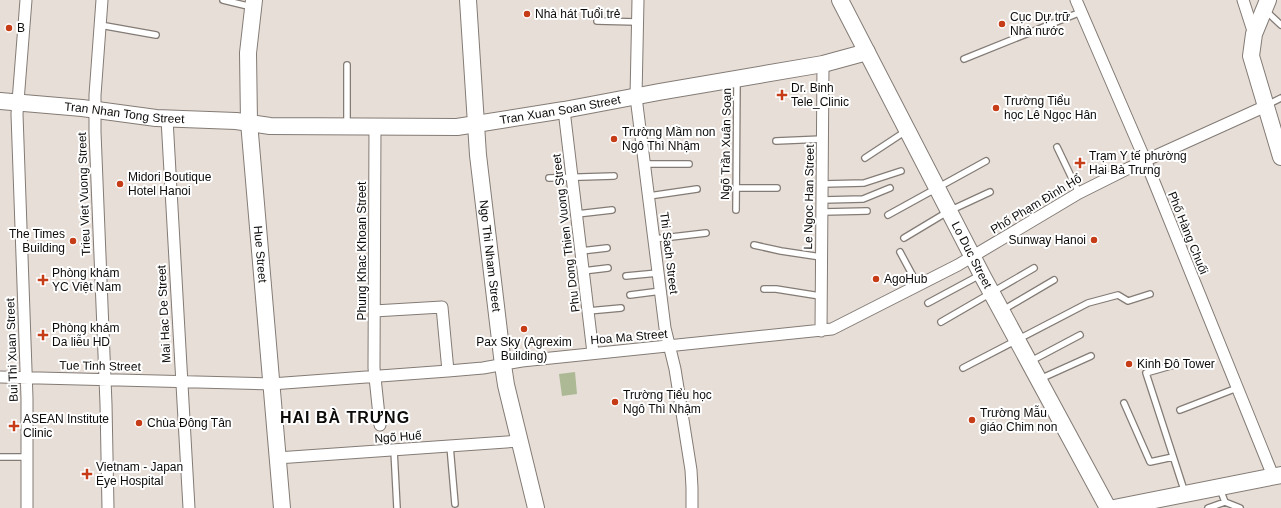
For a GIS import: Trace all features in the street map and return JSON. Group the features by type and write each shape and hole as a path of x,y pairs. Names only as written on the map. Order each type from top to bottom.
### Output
{"street":[{"name":"Bui Thi Xuan Street","path":"26,0 17,114 27,377 27,508"},
{"name":"Trieu Viet Vuong Street","path":"102,0 95,110 108,508"},
{"name":"Ngo Thi Nham Street","path":"468,0 476,125 503,364 536,508"},
{"name":"Thi Sach Street","path":"638,0 636,97 660,291 669,347 675,369 691,470 692,508"},
{"name":"Lo Duc Street","path":"840,0 1001,311 1108,508"},
{"name":"Phố Hàng Chuối","path":"1076,0 1146,162 1237,388 1277,475"},
{"path":"1243,0 1254,34"},
{"name":"Hue Street","path":"253,3 248,52 249,122 282,508"},
{"path":"1266,4 1254,34 1251,56 1281,157"},
{"name":"Tran Xuan Soan Street","path":"249,122 270,126 457,127 476,125 823,64 867,52"},
{"name":"Le Ngoc Han Street","path":"821,331 820,296 823,212 823,64"},
{"name":"Tran Nhan Tong Street","path":"0,101 95,110 167,119 249,122"},
{"name":"Phố Phạm Đình Hổ","path":"973,257 1079,192 1266,106"},
{"name":"Phu Dong Thien Vuong Street","path":"564,110 592,353"},
{"name":"Mai Hac De Street","path":"167,119 189,508"},
{"name":"Phung Khac Khoan Street","path":"375,126 375,376 380,425"},
{"name":"Hoa Ma Street","path":"271,384 448,371 592,353 669,347 821,331 841,326 973,257"},
{"path":"374,311 442,307 448,371"},
{"name":"Tue Tinh Street","path":"0,377 271,384"},
{"name":"Ngõ Huế","path":"277,458 520,441"},
{"path":"1114,508 1185,494 1222,494 1277,475"}],"lane":[{"path":"224,0 253,3"},
{"path":"1266,4 1281,25"},
{"path":"964,59 1081,12"},
{"path":"597,21 637,22"},
{"path":"100,25 156,35"},
{"path":"347,65 347,126"},
{"name":"Ngõ Trần Xuân Soạn","path":"736,210 738,79"},
{"path":"1266,106 1281,98"},
{"path":"865,158 908,130"},
{"path":"776,141 823,139"},
{"path":"1057,147 1079,192"},
{"path":"888,215 986,162"},
{"path":"645,164 688,164"},
{"path":"823,184 864,183 901,171"},
{"path":"549,178 614,176"},
{"path":"736,188 777,188"},
{"path":"823,200 863,199 890,188"},
{"path":"649,196 697,189"},
{"path":"904,238 949,211 990,192"},
{"path":"577,214 612,210"},
{"path":"823,212 867,211"},
{"path":"654,239 706,233"},
{"path":"754,244 781,251 821,257"},
{"path":"581,251 607,248"},
{"path":"900,252 914,278"},
{"path":"583,271 608,268"},
{"path":"941,322 1034,268"},
{"path":"626,276 658,273"},
{"path":"928,303 982,274"},
{"path":"1001,311 1054,280"},
{"path":"764,289 776,289 820,296"},
{"path":"630,295 660,291"},
{"path":"963,368 1088,303 1118,295 1128,301 1150,294"},
{"path":"588,311 621,308"},
{"path":"1029,362 1080,335"},
{"path":"1038,380 1091,356"},
{"path":"1174,365 1146,373 1185,494"},
{"path":"1180,410 1237,388"},
{"path":"1124,403 1150,462 1173,457"},
{"path":"450,446 455,504"},
{"path":"394,450 397,508"},
{"path":"0,457 27,457"},
{"path":"1208,508 1222,494 1240,508"}],"green space":[{"path":"575,372 577,394 562,396 559,374"}],"place":[{"name":"Nhà hát Tuổi trẻ","path":"527,14"},
{"name":"Cục Dự trữ Nhà nước","path":"1002,24"},
{"name":"B","path":"9,28"},
{"name":"Dr. Binh Tele_Clinic","path":"782,95"},
{"name":"Trường Tiểu học Lê Ngọc Hân","path":"996,108"},
{"name":"Trường Mầm non Ngô Thì Nhậm","path":"614,139"},
{"name":"Trạm Y tế phường Hai Bà Trưng","path":"1080,163"},
{"name":"Midori Boutique Hotel Hanoi","path":"120,184"},
{"name":"Sunway Hanoi","path":"1094,240"},
{"name":"The Times Building","path":"73,241"},
{"name":"AgoHub","path":"876,279"},
{"name":"Phòng khám YC Việt Nam","path":"43,280"},
{"name":"Pax Sky (Agrexim Building)","path":"524,329"},
{"name":"Phòng khám Da liễu HD","path":"43,335"},
{"name":"Kinh Đô Tower","path":"1129,364"},
{"name":"Trường Tiểu học Ngô Thì Nhậm","path":"615,402"},
{"name":"Trường Mẫu giáo Chim non","path":"972,420"},
{"name":"Chùa Đông Tân","path":"139,423"},
{"name":"ASEAN Institute Clinic","path":"14,426"},
{"name":"Vietnam - Japan Eye Hospital","path":"87,474"}],"district":[{"name":"HAI BÀ TRƯNG","path":"345,417"}]}
